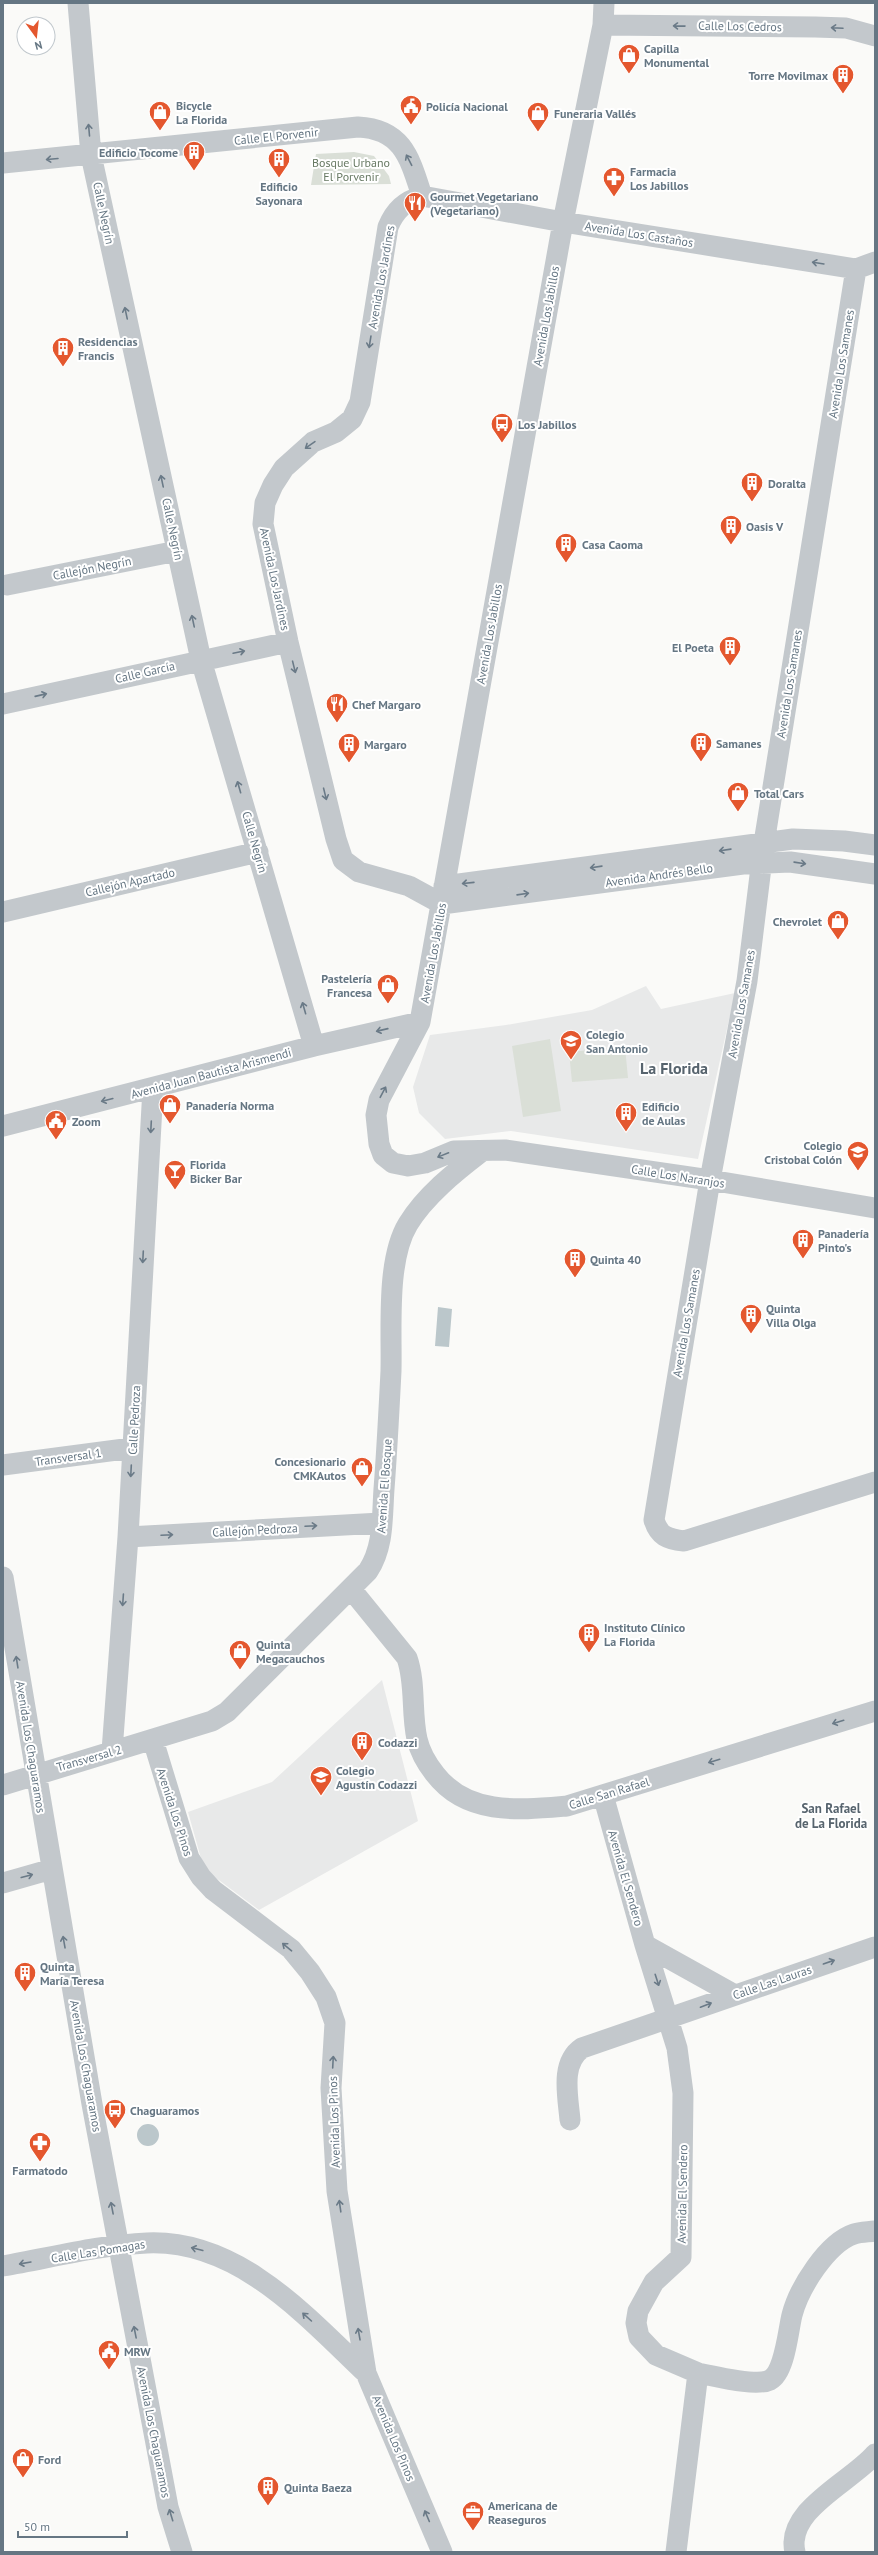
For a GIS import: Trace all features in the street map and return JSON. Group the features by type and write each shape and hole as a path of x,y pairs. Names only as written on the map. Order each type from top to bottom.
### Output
{"street":[{"name":"Calle Negrín","path":"78,3 91,155 201,660 314,1046"},
{"name":"Avenida Los Jabillos","path":"481,1152 454,1151 425,1163 408,1166 393,1163 383,1155 378,1144 376,1115 379,1100 420,1022 563,222 603,25 604,3"},
{"name":"Calle Los Cedros","path":"603,25 823,27 846,28 875,36"},
{"name":"Calle El Porvenir","path":"3,163 358,127 370,128 394,138 404,150 413,166 422,196"},
{"name":"Avenida Los Castaños","path":"422,196 563,222 866,265"},
{"name":"Avenida Los Jardines","path":"422,196 405,203 393,214 388,226 360,402 352,419 336,432 313,442 295,456 273,485 265,503 263,524 288,642 336,839 343,860 359,872 443,895"},
{"name":"Avenida Los Samanes","path":"866,265 763,853 747,981 710,1180 656,1499 654,1520 658,1532 668,1540 684,1541 875,1482"},
{"name":"Callejón Negrín","path":"7,585 177,551"},
{"name":"Calle García","path":"3,704 288,642"},
{"name":"Avenida Andrés Bello","path":"443,895 763,853 806,839 875,845"},
{"name":"Callejón Apartado","path":"3,912 258,852"},
{"name":"Avenida Andrés Bello","path":"763,853 790,862 875,874"},
{"name":"Avenida Juan Bautista Arismendi","path":"3,1126 314,1046 420,1022"},
{"name":"Calle Pedroza","path":"112,1752 128,1537 153,1088"},
{"name":"Calle Los Naranjos","path":"481,1152 505,1150 710,1180 875,1208"},
{"name":"Avenida El Bosque","path":"153,1740 212,1721 227,1712 351,1589 375,1562 379,1552 389,1425 394,1271 399,1245 408,1224 421,1207 460,1169 481,1152"},
{"name":"Transversal 1","path":"3,1465 132,1448"},
{"name":"Callejón Pedroza","path":"128,1537 381,1523"},
{"name":"Avenida Los Chaguaramos","path":"3,1577 35,1774 119,2246 168,2507 182,2552"},
{"name":"Calle San Rafael","path":"351,1589 407,1658 412,1672 418,1740 427,1764 442,1784 453,1793 478,1804 500,1809 520,1810 567,1806 875,1711"},
{"name":"Transversal 2","path":"3,1786 35,1774 153,1740"},
{"name":"Avenida Los Pinos","path":"153,1740 189,1858 201,1877 213,1890 291,1949 310,1972 326,1997 335,2023 331,2088 338,2191 366,2373 442,2552"},
{"name":"Avenida El Sendero","path":"603,1795 645,1945 677,2048 683,2093 681,2257 654,2282 638,2311 636,2323 639,2337 656,2355 698,2373 759,2383 771,2380 779,2371 792,2313 812,2273 827,2253 842,2241 853,2234 875,2231"},
{"path":"3,1883 52,1870"},
{"path":"645,1945 733,1994"},
{"name":"Calle Las Lauras","path":"570,2120 567,2076 569,2062 575,2053 582,2048 669,2019 733,1994 875,1947"},
{"name":"Calle Las Pomagas","path":"3,2266 119,2246 148,2243 177,2244 205,2251 228,2260 294,2306 366,2373"},
{"path":"676,2552 698,2373"},
{"path":"795,2552 796,2530 804,2514 875,2454"}],"shaded area":[{"name":"Colegio San Antonio","path":"646,986 661,1009 735,993 698,1159 511,1131 445,1139 419,1113 413,1087 430,1035 506,1025 592,1010"},
{"path":"438,1307 452,1309 449,1347 435,1346"},
{"name":"Colegio Agustín Codazzi","path":"382,1680 418,1821 259,1910 204,1869 188,1812 272,1782"},
{"path":"148,2124 156,2127 159,2135 156,2143 148,2146 140,2143 137,2135 140,2127"}],"green space":[{"name":"Bosque Urbano El Porvenir","path":"354,152 374,156 389,176 391,184 311,185 316,154"},
{"path":"550,1039 561,1111 523,1117 512,1046"},
{"path":"625,1047 628,1078 572,1082 569,1052"}],"place":[{"name":"Capilla Monumental","path":"629,74"},
{"name":"Torre Movilmax","path":"843,94"},
{"name":"Policía Nacional","path":"411,126"},
{"name":"Bicycle La Florida","path":"160,132"},
{"name":"Funeraria Vallés","path":"538,132"},
{"name":"Edificio Tocome","path":"194,172"},
{"name":"Edificio Sayonara","path":"279,178"},
{"name":"Farmacia Los Jabillos","path":"614,198"},
{"name":"Gourmet Vegetariano (Vegetariano)","path":"415,222"},
{"name":"Residencias Francis","path":"63,368"},
{"name":"Los Jabillos","path":"502,444"},
{"name":"Doralta","path":"752,502"},
{"name":"Oasis V","path":"731,546"},
{"name":"Casa Caoma","path":"566,564"},
{"name":"El Poeta","path":"730,666"},
{"name":"Chef Margaro","path":"337,724"},
{"name":"Samanes","path":"701,762"},
{"name":"Margaro","path":"349,764"},
{"name":"Total Cars","path":"738,812"},
{"name":"Chevrolet","path":"838,940"},
{"name":"Pastelería Francesa","path":"388,1004"},
{"name":"Colegio San Antonio","path":"571,1060"},
{"name":"Panadería Norma","path":"170,1124"},
{"name":"Edificio de Aulas","path":"626,1132"},
{"name":"Zoom","path":"56,1140"},
{"name":"Colegio Cristobal Colón","path":"858,1172"},
{"name":"Florida Bicker Bar","path":"175,1190"},
{"name":"Panadería Pinto's","path":"803,1260"},
{"name":"Quinta 40","path":"575,1278"},
{"name":"Quinta Villa Olga","path":"751,1334"},
{"name":"Concesionario CMKAutos","path":"362,1488"},
{"name":"Instituto Clínico La Florida","path":"589,1654"},
{"name":"Quinta Megacauchos","path":"240,1670"},
{"name":"Codazzi","path":"362,1762"},
{"name":"Colegio Agustín Codazzi","path":"321,1796"},
{"name":"Quinta María Teresa","path":"25,1992"},
{"name":"Chaguaramos","path":"115,2130"},
{"name":"Farmatodo","path":"40,2162"},
{"name":"MRW","path":"109,2370"},
{"name":"Ford","path":"23,2478"},
{"name":"Quinta Baeza","path":"268,2506"},
{"name":"Americana de Reaseguros","path":"473,2532"}],"district":[{"name":"La Florida","path":"674,1068"},
{"name":"San Rafael de La Florida","path":"831,1816"}]}
